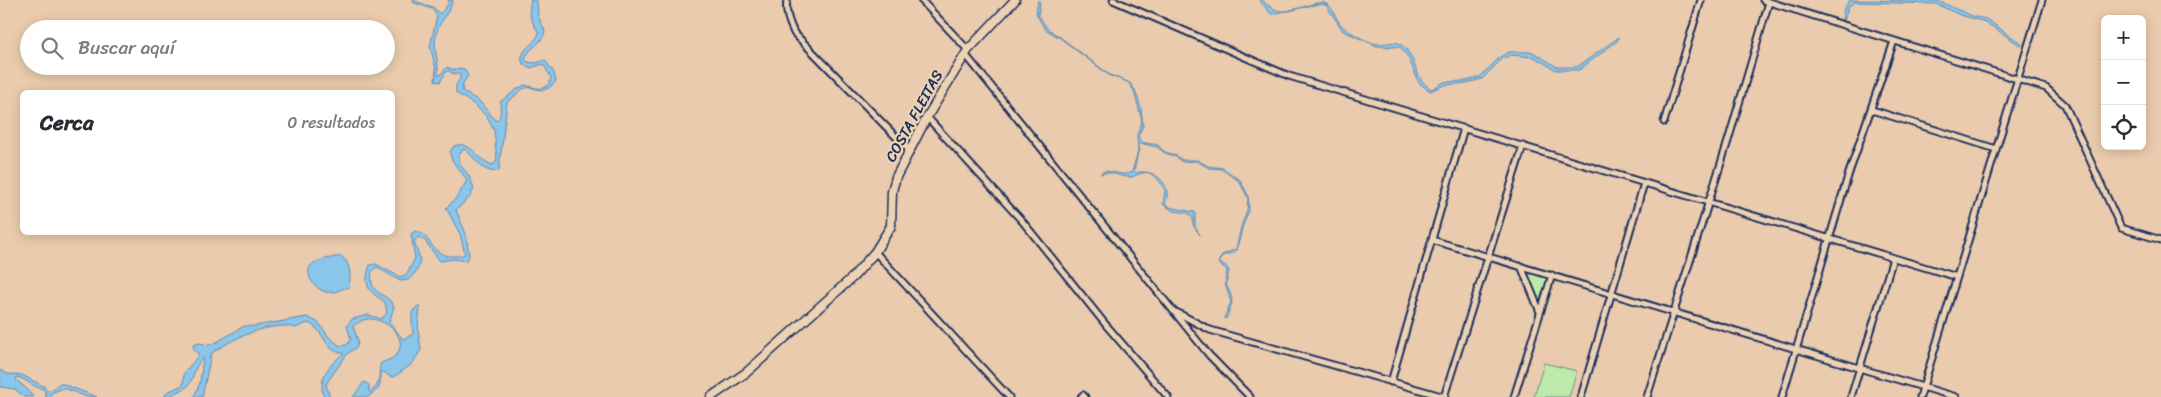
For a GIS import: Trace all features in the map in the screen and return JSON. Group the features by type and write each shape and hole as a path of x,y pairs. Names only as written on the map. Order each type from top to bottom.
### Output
{"main road":[{"name":"COSTA FLEITAS","path":"711,397 747,372 853,277 875,252 890,226 892,191 896,177 927,117 966,52 1015,0"}],"street":[{"path":"787,0 786,7 789,22 794,33 909,150"},
{"path":"921,0 966,52 1209,355 1250,397"},
{"path":"1113,0 1289,76 1957,277"},
{"path":"1664,122 1701,0"},
{"path":"1763,0 2046,88 2064,105 2121,228 2161,240"},
{"path":"1920,397 2042,0"},
{"path":"1647,397 1769,2"},
{"path":"1782,397 1848,176 1894,41"},
{"path":"1872,110 1996,149"},
{"path":"927,117 1023,222 1106,325 1168,397"},
{"path":"1391,382 1464,128"},
{"path":"1174,311 1210,330 1444,397 1523,146"},
{"path":"1581,397 1644,183"},
{"path":"1432,240 1956,397"},
{"path":"875,252 1009,397"},
{"path":"1851,397 1893,258"},
{"path":"1521,266 1540,312"},
{"path":"1514,397 1552,276"}],"green space":[{"path":"1526,272 1548,278 1540,304"},
{"path":"1544,363 1577,371 1569,397 1534,397"}],"water":[{"path":"412,0 433,7 440,14 449,3 448,0 453,0 436,35 438,75 447,67 454,70 464,69 468,76 463,83 462,91 479,101 496,121 500,114 501,101 525,85 541,88 550,82 551,77 543,64 531,68 523,64 522,55 524,51 539,33 531,18 531,0 537,0 538,16 545,31 542,39 525,59 527,62 536,63 545,60 554,73 556,81 543,90 523,89 507,102 499,170 489,171 484,168 464,149 459,154 459,163 469,176 474,188 470,197 456,210 466,234 469,256 466,261 454,259 440,261 424,240 418,237 414,242 420,262 419,267 408,280 400,281 377,267 372,271 375,290 387,298 394,307 389,322 403,339 413,334 412,315 418,306 420,307 418,328 421,350 412,364 394,377 382,371 379,388 368,397 353,397 364,382 369,385 369,392 376,386 381,363 395,356 400,343 394,330 388,325 374,319 361,321 353,326 358,341 357,347 347,354 328,381 326,385 330,397 324,397 322,383 326,372 344,353 332,349 318,330 308,323 295,328 286,326 264,329 229,342 211,354 202,397 195,397 195,395 200,382 203,358 196,368 189,385 172,395 164,397 167,392 183,385 184,373 199,355 193,345 200,343 208,345 217,342 244,326 255,326 307,317 319,323 328,336 340,346 347,345 351,339 347,326 352,319 369,315 381,319 387,313 385,302 372,292 367,284 370,265 376,264 400,277 407,274 415,258 411,234 415,231 424,236 435,249 445,255 459,256 465,254 460,234 446,208 457,197 467,181 454,164 450,152 454,146 465,145 487,163 493,165 497,160 494,130 486,116 475,105 456,93 456,85 460,79 460,74 451,73 449,70 440,82 435,81 436,69 430,46 437,16 432,9 414,3"},
{"path":"1038,0 1040,3 1038,15 1048,29 1110,75 1125,81 1110,76 1045,29 1036,14"},
{"path":"1259,0 1279,11 1285,11 1271,14"},
{"path":"1850,0 1938,1 1972,16 1986,19 2022,44 2021,46 1985,22 1960,15 1936,4 1855,2 1848,7 1844,21 1842,20 1844,8"},
{"path":"1317,3 1325,3 1329,5 1342,26 1357,36 1377,44 1394,42 1400,44 1410,54 1421,80 1432,89 1444,82 1466,81 1480,77 1500,57 1509,52 1533,52 1557,67 1577,67 1619,37 1617,41 1579,70 1556,70 1534,57 1510,55 1502,59 1482,79 1467,83 1445,85 1430,91 1419,83 1408,57 1400,47 1377,46 1343,31 1326,5 1319,4 1299,8"},
{"path":"1128,82 1135,90 1141,108 1143,126 1138,136 1141,142 1158,145 1163,151 1177,156 1182,160 1197,160 1208,166 1223,168 1240,180 1248,195 1249,210 1242,228 1237,250 1222,256 1219,263 1226,266 1229,271 1226,284 1232,303 1226,319 1224,318 1231,302 1225,284 1227,270 1218,263 1222,255 1236,249 1247,210 1248,198 1239,181 1221,169 1209,168 1196,161 1182,162 1176,157 1165,153 1157,147 1140,143 1134,171 1136,173 1146,172 1151,173 1160,178 1167,192 1165,205 1195,212 1195,227 1200,235 1193,225 1193,218 1188,213 1173,211 1163,204 1165,191 1159,180 1152,174 1144,173 1127,177 1108,173 1100,174 1104,171 1122,174 1132,172 1138,151 1137,135 1142,121 1134,91"},
{"path":"341,256 347,262 350,270 349,287 333,292 322,291 309,276 310,267 320,260"},
{"path":"0,370 7,374 22,375 45,387 47,390 53,389 60,383 97,397 87,397 64,388 46,397 44,389 17,377 16,380 33,397 24,397 15,389 0,387"}]}
